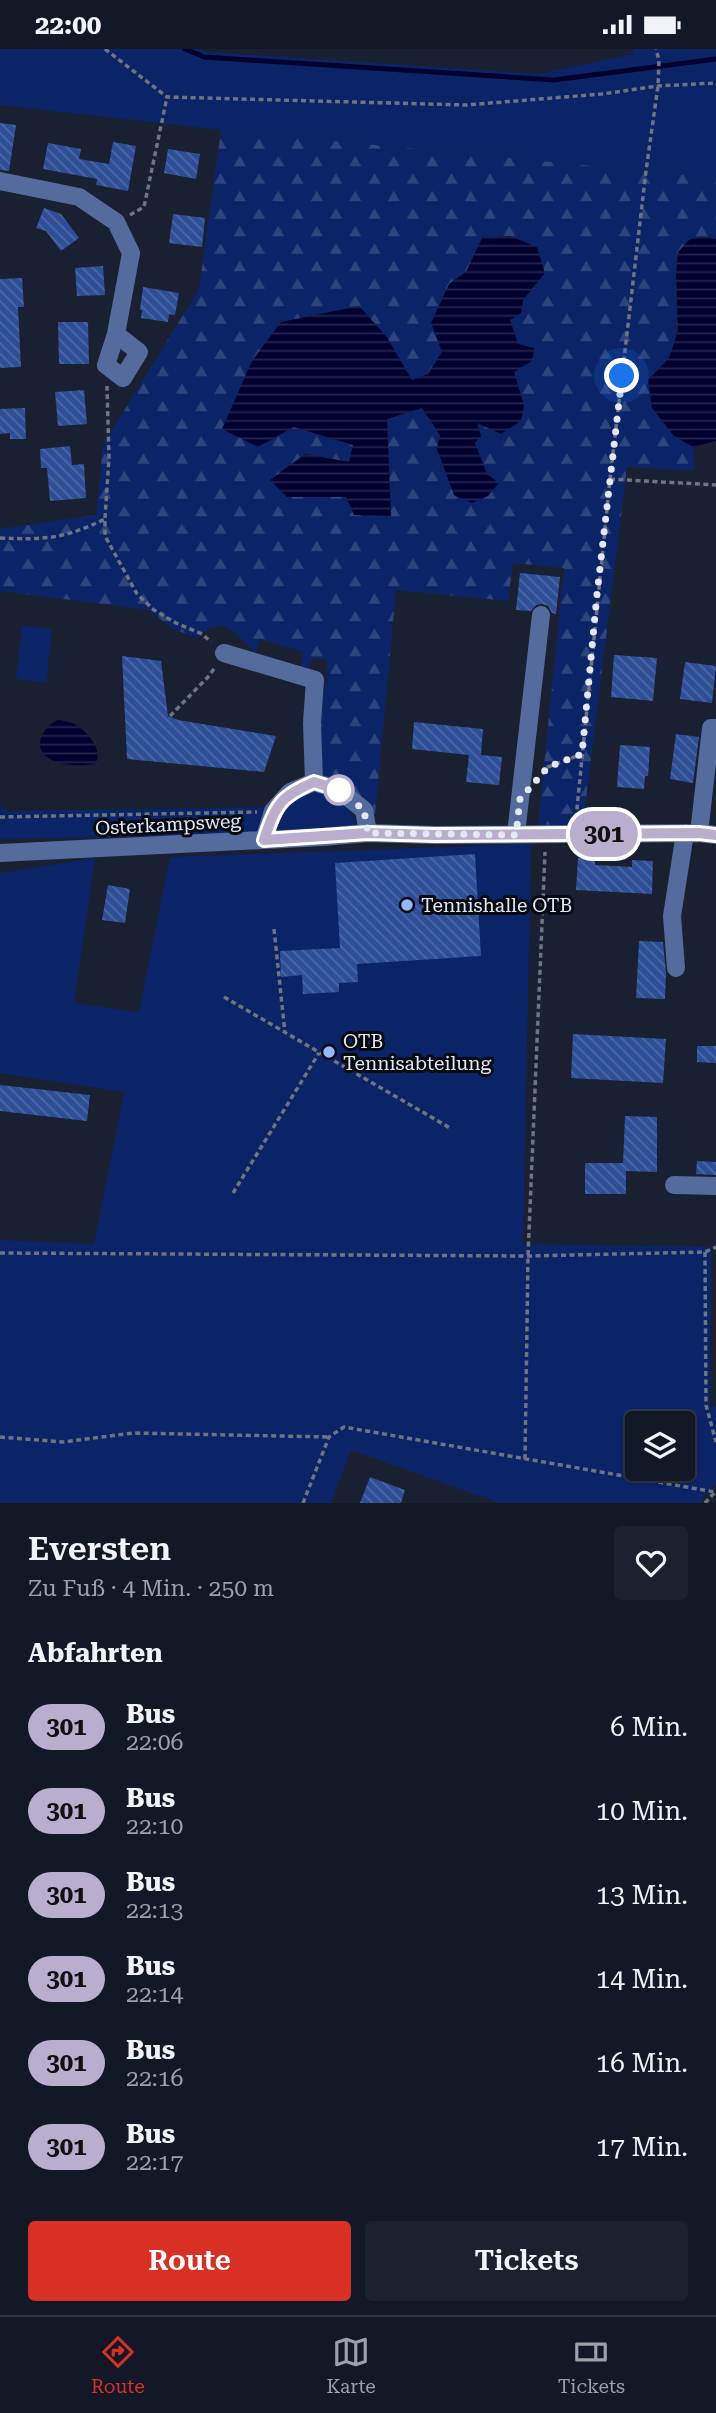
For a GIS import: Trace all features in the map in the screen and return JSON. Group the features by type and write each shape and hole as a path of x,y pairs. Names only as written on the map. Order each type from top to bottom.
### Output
{"street":[{"path":"0,181 79,197 116,222 131,253 116,334 106,365 123,378 139,352 116,334"},
{"path":"516,835 541,615"},
{"path":"224,653 315,680 312,723 314,782"},
{"path":"676,968 672,916 700,834 711,728 716,728"},
{"path":"264,840 273,811 290,792 314,782 339,790 364,810 368,833"},
{"name":"Osterkampsweg","path":"0,853 368,833 700,834"},
{"path":"674,1185 716,1186"}],"path":[{"path":"105,49 167,97 466,105 716,83"},
{"path":"575,834 610,479 658,86 659,60 656,49"},
{"path":"116,222 144,207 167,97"},
{"path":"106,365 109,458 105,536 137,594 154,610 202,634 224,653 208,677 170,716"},
{"path":"610,479 716,485"},
{"path":"0,538 38,540 77,533 105,520"},
{"path":"541,775 548,767 582,754"},
{"path":"0,817 273,811"},
{"path":"525,1459 528,1256 545,834"},
{"path":"274,929 285,1033"},
{"path":"224,997 450,1128"},
{"path":"233,1193 319,1053"},
{"path":"0,1253 528,1256 705,1252 716,1247"},
{"path":"705,1252 706,1405 716,1442"},
{"path":"303,1503 329,1437 344,1427 715,1492"},
{"path":"0,1437 63,1442 132,1433 329,1437"},
{"path":"705,1503 715,1492"}],"green space":[{"path":"0,49 201,49 207,52 539,74 633,54 633,49 716,49 716,178 221,130 0,105"},
{"path":"221,130 716,178 716,239 704,237 678,252 677,331 666,362 648,380 674,436 693,447 695,471 627,467 583,824 538,825 564,568 513,563 508,601 396,590 374,825 318,775 318,721 327,676 327,660 312,657 309,669 301,667 303,652 260,639 255,653 236,633 222,627 206,630 198,638 173,629 149,610 0,591 0,529 96,515 103,445 199,289","holes":["482,238 545,273 523,300 521,313 510,320 518,344 534,348 533,360 514,372 524,405 476,422 481,436 475,443 487,474 440,435 422,408 387,419 347,497 287,497 305,454 349,462 353,445 293,427 386,336 412,381 428,374 442,352 449,284 466,272"]},
{"path":"22,626 52,629 46,683 16,679"},
{"path":"319,790 344,805 359,829 277,831 282,813 290,803"},
{"path":"0,805 6,811 269,807 262,834 0,839"},
{"path":"531,844 523,1244 711,1247 710,1406 716,1407 716,1485 707,1491 701,1503 499,1503 351,1450 331,1503 0,1503 0,1240 94,1244 124,1092 0,1073 0,873 95,858 74,1003 139,1012 170,857"}],"shaded area":[{"path":"510,236 537,247 545,273 523,300 521,313 510,320 518,344 534,348 533,360 514,372 524,405 521,421 501,434 477,423 481,436 475,443 487,474 499,483 488,496 472,503 454,495 437,449 440,435 422,408 387,419 391,516 354,515 346,497 287,497 270,480 305,454 349,462 353,445 294,427 258,447 222,429 252,361 281,322 359,306 386,336 412,380 428,374 442,352 431,323 449,284 466,272 482,238"},
{"path":"690,239 716,239 716,441 693,447 674,436 652,408 648,380 669,358 678,331 678,252"},
{"path":"58,720 76,725 90,737 98,753 95,764 66,764 44,755 40,744 43,733"}],"building":[{"path":"0,123 16,125 9,171 0,170"},
{"path":"113,142 136,146 128,191 96,185 97,179 43,169 48,143 81,149 79,159 109,164"},
{"path":"168,149 200,154 196,179 164,173"},
{"path":"44,208 61,214 79,238 61,251 46,231 36,228"},
{"path":"173,214 205,218 202,247 169,243"},
{"path":"103,266 105,295 77,296 75,268"},
{"path":"22,278 24,307 18,307 21,367 0,368 0,279"},
{"path":"143,287 179,293 175,315 169,314 168,322 141,318"},
{"path":"58,322 88,322 89,364 59,364"},
{"path":"84,390 87,424 58,426 55,392"},
{"path":"25,408 26,439 10,439 10,433 0,434 0,409"},
{"path":"70,446 72,465 84,464 86,498 50,501 47,468 41,468 40,449"},
{"path":"520,573 560,577 556,614 542,604 536,605 531,611 516,610"},
{"path":"614,655 657,658 653,701 611,697"},
{"path":"122,656 161,661 168,716 178,720 276,736 264,772 127,759"},
{"path":"685,662 716,666 712,703 680,699"},
{"path":"414,722 483,729 481,755 502,757 499,785 466,782 469,755 412,749"},
{"path":"676,734 699,737 693,783 670,779"},
{"path":"620,745 650,747 648,776 645,776 644,789 617,787"},
{"name":"Tennishalle OTB","path":"475,854 481,956 357,964 358,982 339,983 339,992 303,994 302,975 281,977 280,951 340,948 335,863"},
{"path":"578,858 595,859 595,865 632,867 632,860 653,861 652,894 576,890"},
{"path":"108,885 130,889 125,923 102,920"},
{"path":"639,941 663,942 665,999 636,998"},
{"path":"573,1034 666,1039 663,1083 571,1078"},
{"path":"697,1046 716,1046 716,1063 697,1062"},
{"path":"0,1085 90,1095 87,1121 0,1111"},
{"path":"625,1116 657,1117 657,1172 626,1171 626,1194 585,1194 585,1163 623,1163"},
{"path":"697,1161 716,1162 716,1175 696,1174"},
{"path":"370,1477 405,1490 401,1503 360,1503"}],"waterway":[{"path":"185,49 204,57 554,80 716,59"}],"bus line":[{"name":"301","path":"339,790 314,782 290,792 273,811 264,840 368,833 716,835"}],"place":[{"name":"Tennishalle OTB","path":"407,905"},
{"name":"OTB Tennisabteilung","path":"329,1052"}],"route":[{"path":"339,790 364,810 368,833 516,835 520,799 548,767 582,754 622,376"}]}
